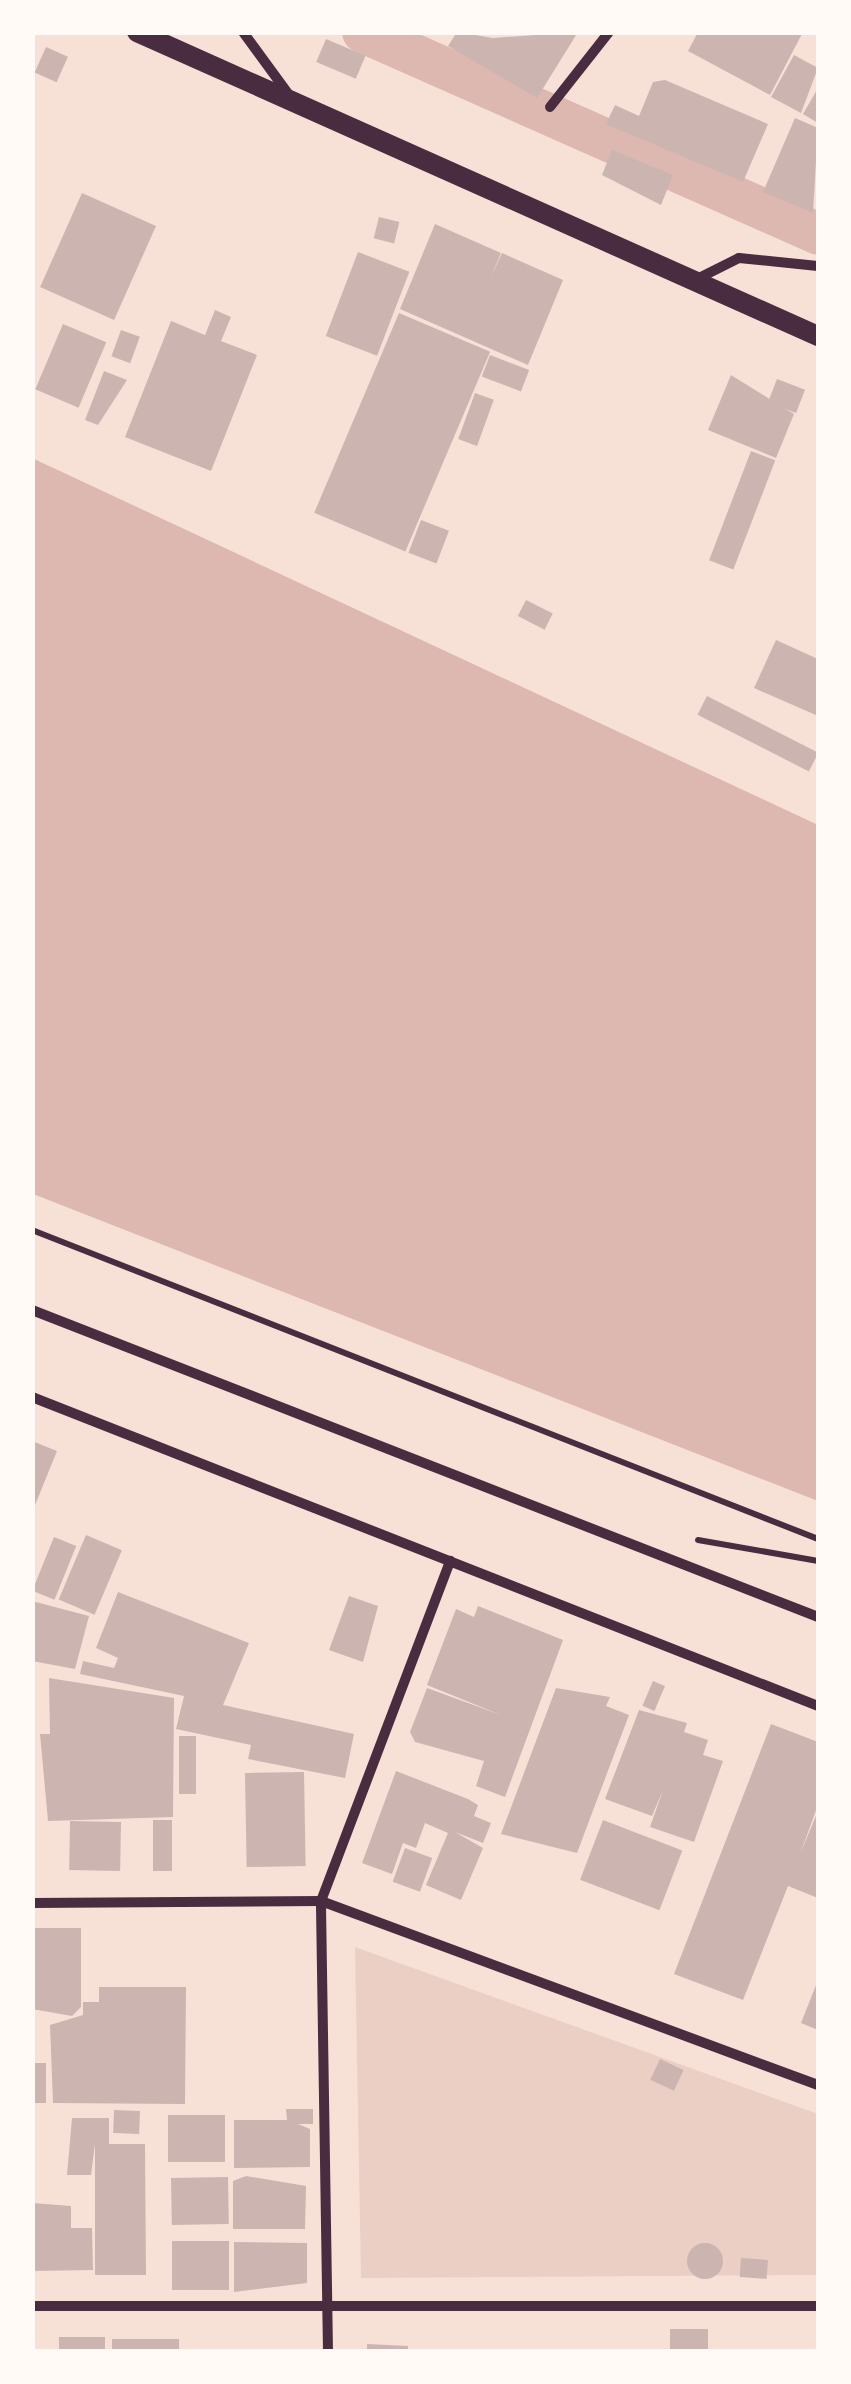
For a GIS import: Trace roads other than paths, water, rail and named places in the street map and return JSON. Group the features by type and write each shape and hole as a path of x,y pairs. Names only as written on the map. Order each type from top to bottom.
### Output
{"main road":[{"path":"137,32 818,336"}],"street":[{"path":"243,32 293,100"},
{"path":"550,108 609,32"},
{"path":"694,280 740,258 818,266"},
{"path":"32,1310 818,1617"},
{"path":"32,1397 818,1706"},
{"path":"328,2352 322,1901 450,1562"},
{"path":"32,1903 322,1901 818,2085"},
{"path":"32,2306 818,2306"}],"waterway":[{"path":"363,32 818,234"}]}
